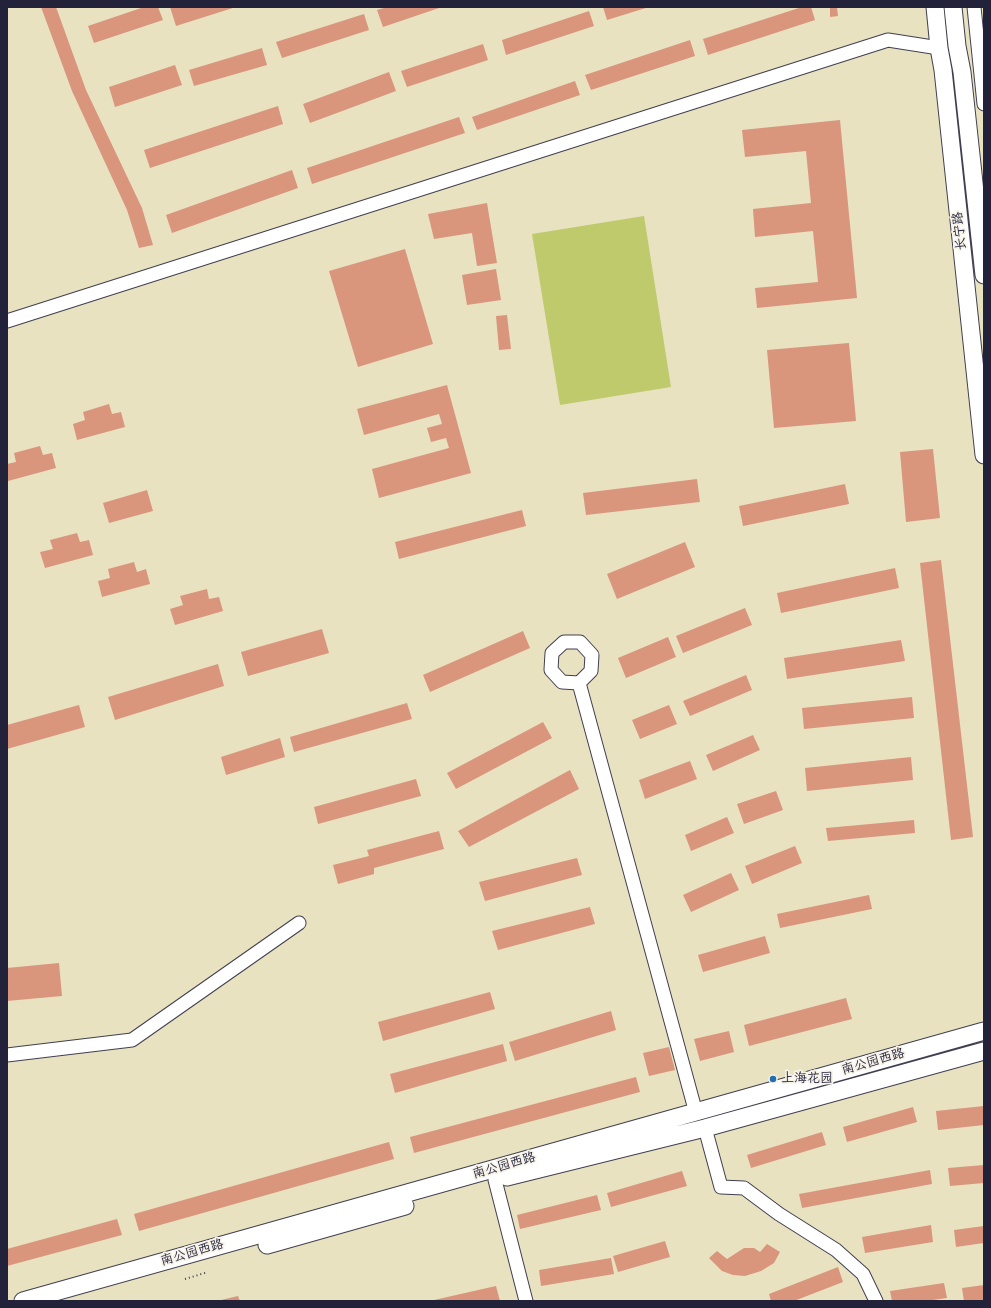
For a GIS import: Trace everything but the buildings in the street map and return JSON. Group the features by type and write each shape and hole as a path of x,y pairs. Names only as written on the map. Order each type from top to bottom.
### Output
{"main road":[{"name":"长宁路","path":"935,7 984,455"},
{"name":"长宁路","path":"954,7 957,46 962,72 984,276"},
{"name":"南公园西路","path":"23,1301 984,1031"},
{"name":"南公园西路","path":"62,1301 495,1180 705,1128 984,1050"}],"street":[{"path":"974,7 981,42 984,104"},
{"path":"7,321 888,40 939,48"},
{"path":"957,46 981,42"},
{"path":"579,682 696,1113"},
{"path":"7,1055 132,1040 299,923"},
{"path":"705,1128 721,1187 744,1188 779,1214 836,1250 863,1274 876,1301"},
{"path":"495,1180 526,1301"}],"path":[{"path":"186,1279 208,1272"}],"green space":[{"path":"644,216 671,387 560,405 532,234"}],"place":[{"name":"上海花园","path":"773,1079"}]}
